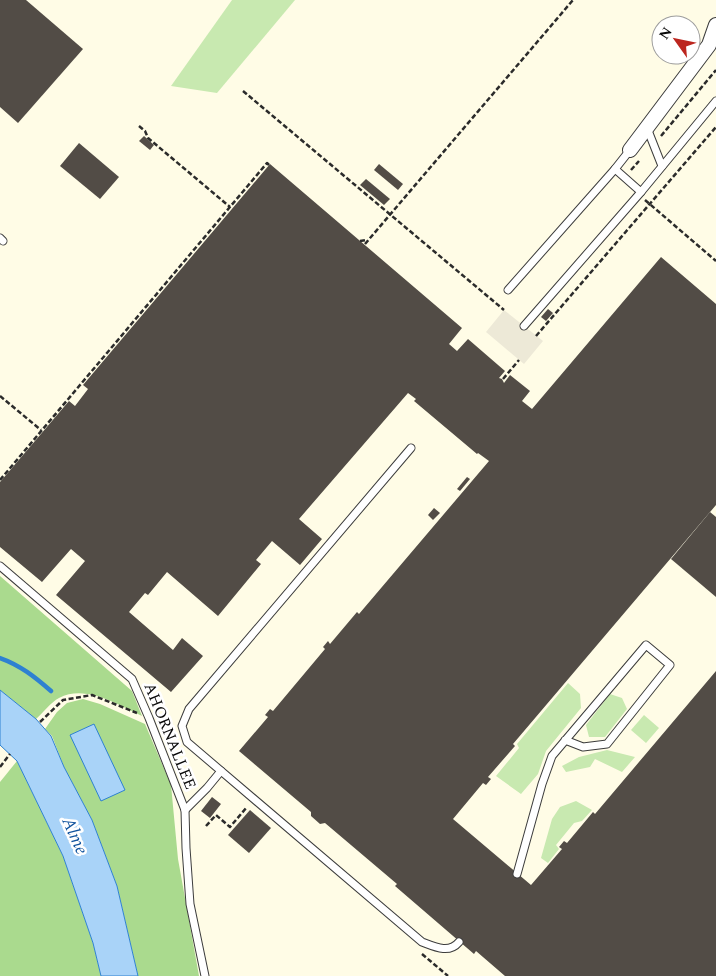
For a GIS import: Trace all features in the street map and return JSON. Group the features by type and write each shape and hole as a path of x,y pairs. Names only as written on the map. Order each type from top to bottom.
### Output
{"street":[{"path":"630,150 713,43 716,26"}],"lane":[{"path":"524,326 641,192 716,101"},
{"path":"646,128 662,166"},
{"path":"508,290 630,150"},
{"path":"614,169 641,192"},
{"path":"411,448 189,709 182,726 187,742 422,942 442,950 456,946 460,942"},
{"name":"AHORNALLEE","path":"0,566 132,679 150,718 185,810 190,904 205,976"},
{"path":"517,874 552,756 646,644 670,665 607,744 583,747 566,740"},
{"path":"185,810 222,770"}],"path":[{"path":"365,244 572,0"},
{"path":"625,178 716,70"},
{"path":"243,91 504,310"},
{"path":"139,126 145,131 148,138 230,207"},
{"path":"536,336 716,128"},
{"path":"2,478 267,163 269,165"},
{"path":"650,204 716,261"},
{"path":"360,241 369,239"},
{"path":"503,379 519,360"},
{"path":"0,396 41,431"},
{"path":"40,722 63,700 92,695 150,718"},
{"path":"0,767 10,754"},
{"path":"206,826 216,815 230,827 250,804"},
{"path":"421,953 448,976"}],"green space":[{"path":"232,0 295,0 217,93 171,86"},
{"path":"0,576 132,691 142,716 102,698 80,693 69,694 59,698 36,719 0,690"},
{"path":"568,683 580,694 581,708 546,751 538,774 521,794 496,776 519,748 517,744"},
{"path":"610,694 622,698 627,709 605,737 589,737 586,725"},
{"path":"83,699 100,704 145,724 171,785 178,859 199,976 138,976 117,886 92,820 64,767 52,736 45,729 57,712 67,703"},
{"path":"644,715 659,728 646,743 631,730"},
{"path":"607,750 635,757 622,772 595,759 590,767 566,772 562,766 579,757"},
{"path":"17,761 63,856 93,943 101,976 0,976 0,782"},
{"path":"576,801 592,810 582,821 574,823 556,845 559,849 548,863 541,858 552,819 560,807"}],"shaded area":[{"path":"504,310 543,341 524,364 486,332"}],"water":[{"name":"Alme","path":"0,690 36,719 51,736 64,767 92,820 117,886 138,976 101,976 93,943 63,856 17,761 0,745"},
{"path":"94,724 125,790 101,801 70,735"}],"building":[{"path":"0,0 26,0 83,49 18,123 0,107"},
{"path":"144,136 154,145 150,150 139,141"},
{"path":"79,143 119,177 100,199 60,166"},
{"path":"270,164 462,328 449,344 457,351 468,339 505,371 499,378 504,383 510,375 530,391 522,401 532,409 661,257 716,304 716,505 513,744 515,746 488,777 491,779 486,785 483,783 453,819 531,885 562,849 559,847 564,841 567,843 593,812 595,814 716,671 716,976 505,976 476,951 474,954 395,886 397,884 325,823 320,824 311,816 311,812 239,751 268,717 265,715 270,709 273,711 325,649 323,647 328,641 330,644 357,612 359,614 489,461 477,454 414,401 416,399 408,393 299,519 322,539 300,565 272,541 256,560 261,564 218,616 167,572 148,595 145,593 129,612 173,650 182,638 203,656 171,692 56,595 85,561 71,549 42,582 0,547 0,482 69,401 75,406 88,389 83,385"},
{"path":"379,164 403,184 398,190 374,170"},
{"path":"366,179 390,199 384,205 360,185"},
{"path":"548,309 553,313 546,321 541,317"},
{"path":"467,477 470,479 460,491 457,489"},
{"path":"434,508 440,513 433,520 428,515"},
{"path":"710,512 716,517 716,597 671,559"},
{"path":"212,797 221,804 210,818 201,811"},
{"path":"250,810 271,828 249,853 228,835"}],"waterway":[{"path":"0,658 27,672 51,691"}]}
